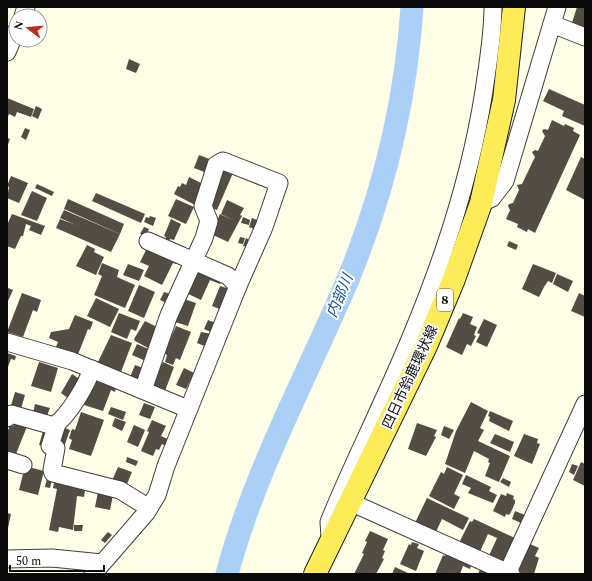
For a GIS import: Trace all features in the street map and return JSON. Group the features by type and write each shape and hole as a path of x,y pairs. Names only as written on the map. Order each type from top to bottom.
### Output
{"main road":[{"name":"四日市鈴鹿環状線","path":"315,574 330,540 426,346 454,279 481,203 504,100 514,7"}],"street":[{"path":"330,540 329,522 422,311 439,268 462,196 479,124 490,47 493,7"},
{"path":"481,203 492,198 505,181 557,7"},
{"path":"552,24 585,37"},
{"path":"7,559 52,558 98,568 149,508 157,496 166,466 188,409 238,286 264,227 279,183 238,168 229,162 219,162 211,178 203,206 209,221 169,315 143,390"},
{"path":"148,241 228,276 238,286"},
{"path":"7,342 43,352 92,369 188,409"},
{"path":"92,369 88,382 57,424 50,446 56,448 52,470 53,473 120,490 149,508"},
{"path":"350,502 509,574 585,404"},
{"path":"7,420 11,414 54,426 57,424"}],"building":[{"path":"577,7 585,7 585,31 571,26"},
{"path":"129,59 140,64 136,73 126,69"},
{"path":"549,89 585,105 585,126 562,116 564,111 543,101"},
{"path":"7,98 34,109 31,117 17,112 15,117 9,114 7,119"},
{"path":"36,106 42,109 38,119 32,116"},
{"path":"552,120 564,126 565,124 574,128 573,131 580,135 535,233 528,229 527,232 517,227 518,224 506,219 510,210 508,206 509,204 513,203 519,190 517,185 522,184 535,157 532,152 535,150 538,151 545,136 542,131 544,129 548,130"},
{"path":"25,128 30,130 26,140 21,137"},
{"path":"7,138 10,139 7,147"},
{"path":"199,155 212,160 207,173 194,168"},
{"path":"581,157 585,159 585,200 566,190"},
{"path":"221,167 233,173 217,210 207,206"},
{"path":"11,176 28,183 19,203 7,198 9,187 7,186"},
{"path":"189,177 205,185 195,205 174,194 178,186 180,187 182,183 186,185"},
{"path":"37,184 54,192 52,196 35,188"},
{"path":"32,191 47,198 37,221 21,215"},
{"path":"96,193 145,214 141,223 92,201"},
{"path":"68,199 124,224 120,234 64,209"},
{"path":"176,199 194,207 186,224 168,216"},
{"path":"227,200 244,208 240,215 242,216 228,242 211,234 220,214 235,221 221,214"},
{"path":"64,210 120,234 111,252 56,228 60,219 76,225 60,218"},
{"path":"12,214 45,226 41,235 29,230 31,226 26,224 23,236 21,236 15,249 7,246 7,225"},
{"path":"150,216 156,218 153,226 144,222 146,217 149,218"},
{"path":"243,217 250,220 249,225 241,223"},
{"path":"252,218 257,220 254,229 249,227"},
{"path":"171,219 181,224 174,240 170,239 167,246 163,245 166,237 164,236"},
{"path":"144,227 149,229 146,236 140,234"},
{"path":"240,237 245,238 243,244 238,243"},
{"path":"246,238 250,240 248,247 243,246"},
{"path":"509,241 518,245 516,250 507,246"},
{"path":"149,244 178,260 176,264 173,263 162,285 144,276 149,266 140,262"},
{"path":"87,245 95,249 94,252 104,257 96,275 76,266"},
{"path":"102,263 119,270 117,277 135,285 125,308 94,295 102,276 98,274"},
{"path":"128,264 144,270 139,281 123,275"},
{"path":"533,264 556,273 552,283 548,281 539,297 522,289"},
{"path":"196,265 223,277 220,284 210,280 201,300 184,292"},
{"path":"557,274 573,281 568,292 553,284"},
{"path":"139,285 155,292 144,318 128,311"},
{"path":"220,286 230,289 222,310 212,306"},
{"path":"8,288 13,290 8,301 7,300"},
{"path":"164,292 173,295 169,304 160,300"},
{"path":"22,293 41,300 37,312 33,310 23,337 7,332"},
{"path":"579,293 585,296 585,317 571,311"},
{"path":"96,298 119,309 110,327 87,316"},
{"path":"184,299 196,303 188,326 175,322"},
{"path":"119,313 140,321 136,331 131,329 127,339 111,332"},
{"path":"463,313 473,317 470,324 477,327 474,335 476,336 471,346 467,344 462,355 446,347 459,318 460,319"},
{"path":"75,315 93,322 90,330 88,329 77,357 55,349 58,342 49,338 51,332 69,329"},
{"path":"484,319 497,325 487,347 476,342 480,334 477,333"},
{"path":"208,320 216,323 213,333 204,329"},
{"path":"145,321 161,329 150,349 134,339"},
{"path":"176,326 191,332 180,360 176,358 173,365 165,362 167,355 164,353"},
{"path":"201,332 212,334 207,347 197,343"},
{"path":"111,335 132,343 121,372 97,364"},
{"path":"137,344 153,351 148,362 132,355"},
{"path":"7,353 16,356 15,360 11,359 7,369"},
{"path":"39,362 58,368 51,392 31,386"},
{"path":"163,362 174,367 165,391 151,385"},
{"path":"135,365 146,369 140,382 130,377"},
{"path":"184,368 194,373 186,389 176,385"},
{"path":"72,374 81,380 69,399 61,393"},
{"path":"92,380 116,388 115,392 111,390 103,411 84,405"},
{"path":"15,392 25,395 20,412 10,409"},
{"path":"471,402 488,411 480,428 484,430 478,441 510,456 499,482 485,476 490,463 488,462 489,459 474,451 465,473 445,464 456,431"},
{"path":"144,403 155,407 150,419 139,415"},
{"path":"35,404 50,408 47,416 33,413"},
{"path":"111,407 126,412 123,420 108,414"},
{"path":"490,411 513,421 509,431 489,421 490,417 488,416"},
{"path":"81,412 104,420 91,456 69,449 72,440 69,438 72,429 75,430"},
{"path":"115,418 126,422 122,431 112,426"},
{"path":"16,419 28,424 14,459 7,456 7,433 10,425 13,426"},
{"path":"152,420 166,426 161,436 168,439 165,446 162,444 159,450 156,449 153,456 141,451"},
{"path":"417,423 437,430 434,436 436,437 426,456 408,449"},
{"path":"134,425 145,430 138,447 127,442"},
{"path":"60,426 70,430 64,447 54,444"},
{"path":"444,426 454,430 449,439 441,435"},
{"path":"44,428 53,430 48,447 39,445"},
{"path":"495,434 514,442 510,452 490,443"},
{"path":"524,434 538,439 537,443 540,444 532,464 514,456"},
{"path":"127,457 138,461 136,466 126,462"},
{"path":"581,462 585,464 585,486 573,480"},
{"path":"572,464 578,466 574,475 569,472"},
{"path":"25,466 44,471 38,495 19,490"},
{"path":"118,467 132,472 125,489 111,483"},
{"path":"447,467 463,475 454,494 460,497 454,509 429,496 441,472 444,474"},
{"path":"466,475 491,487 489,491 497,495 493,503 468,493 471,488 462,484"},
{"path":"47,478 52,480 50,488 45,487"},
{"path":"55,478 86,484 84,497 77,496 73,530 59,527 58,532 49,530 57,489 53,488"},
{"path":"503,478 511,482 509,487 500,482"},
{"path":"98,492 113,495 110,510 95,507"},
{"path":"507,493 514,496 513,499 515,500 515,503 509,515 506,514 505,517 493,511 501,494 506,496"},
{"path":"427,498 469,518 463,530 442,519 434,536 413,527"},
{"path":"515,511 525,515 521,523 512,519"},
{"path":"7,513 11,514 8,528 7,528"},
{"path":"474,519 517,539 503,568 487,560 497,538 488,534 478,556 457,547 470,521 472,522"},
{"path":"74,525 83,525 82,531 74,531"},
{"path":"370,531 388,539 383,550 385,551 382,558 384,559 376,574 354,574 364,554 362,553 367,542 365,541"},
{"path":"108,532 112,535 105,543 101,540"},
{"path":"412,542 419,544 417,548 424,551 416,571 400,564 409,544 411,545"},
{"path":"530,544 539,548 535,556 539,558 534,574 517,574"},
{"path":"447,552 472,563 470,569 463,566 460,574 435,574 443,555 445,556"},
{"path":"395,567 410,574 392,574"},
{"path":"481,567 496,574 478,574"}],"waterway":[{"name":"内部川","path":"227,574 239,535 267,460 349,277 373,212 383,178 399,111 405,76 412,7"}]}
